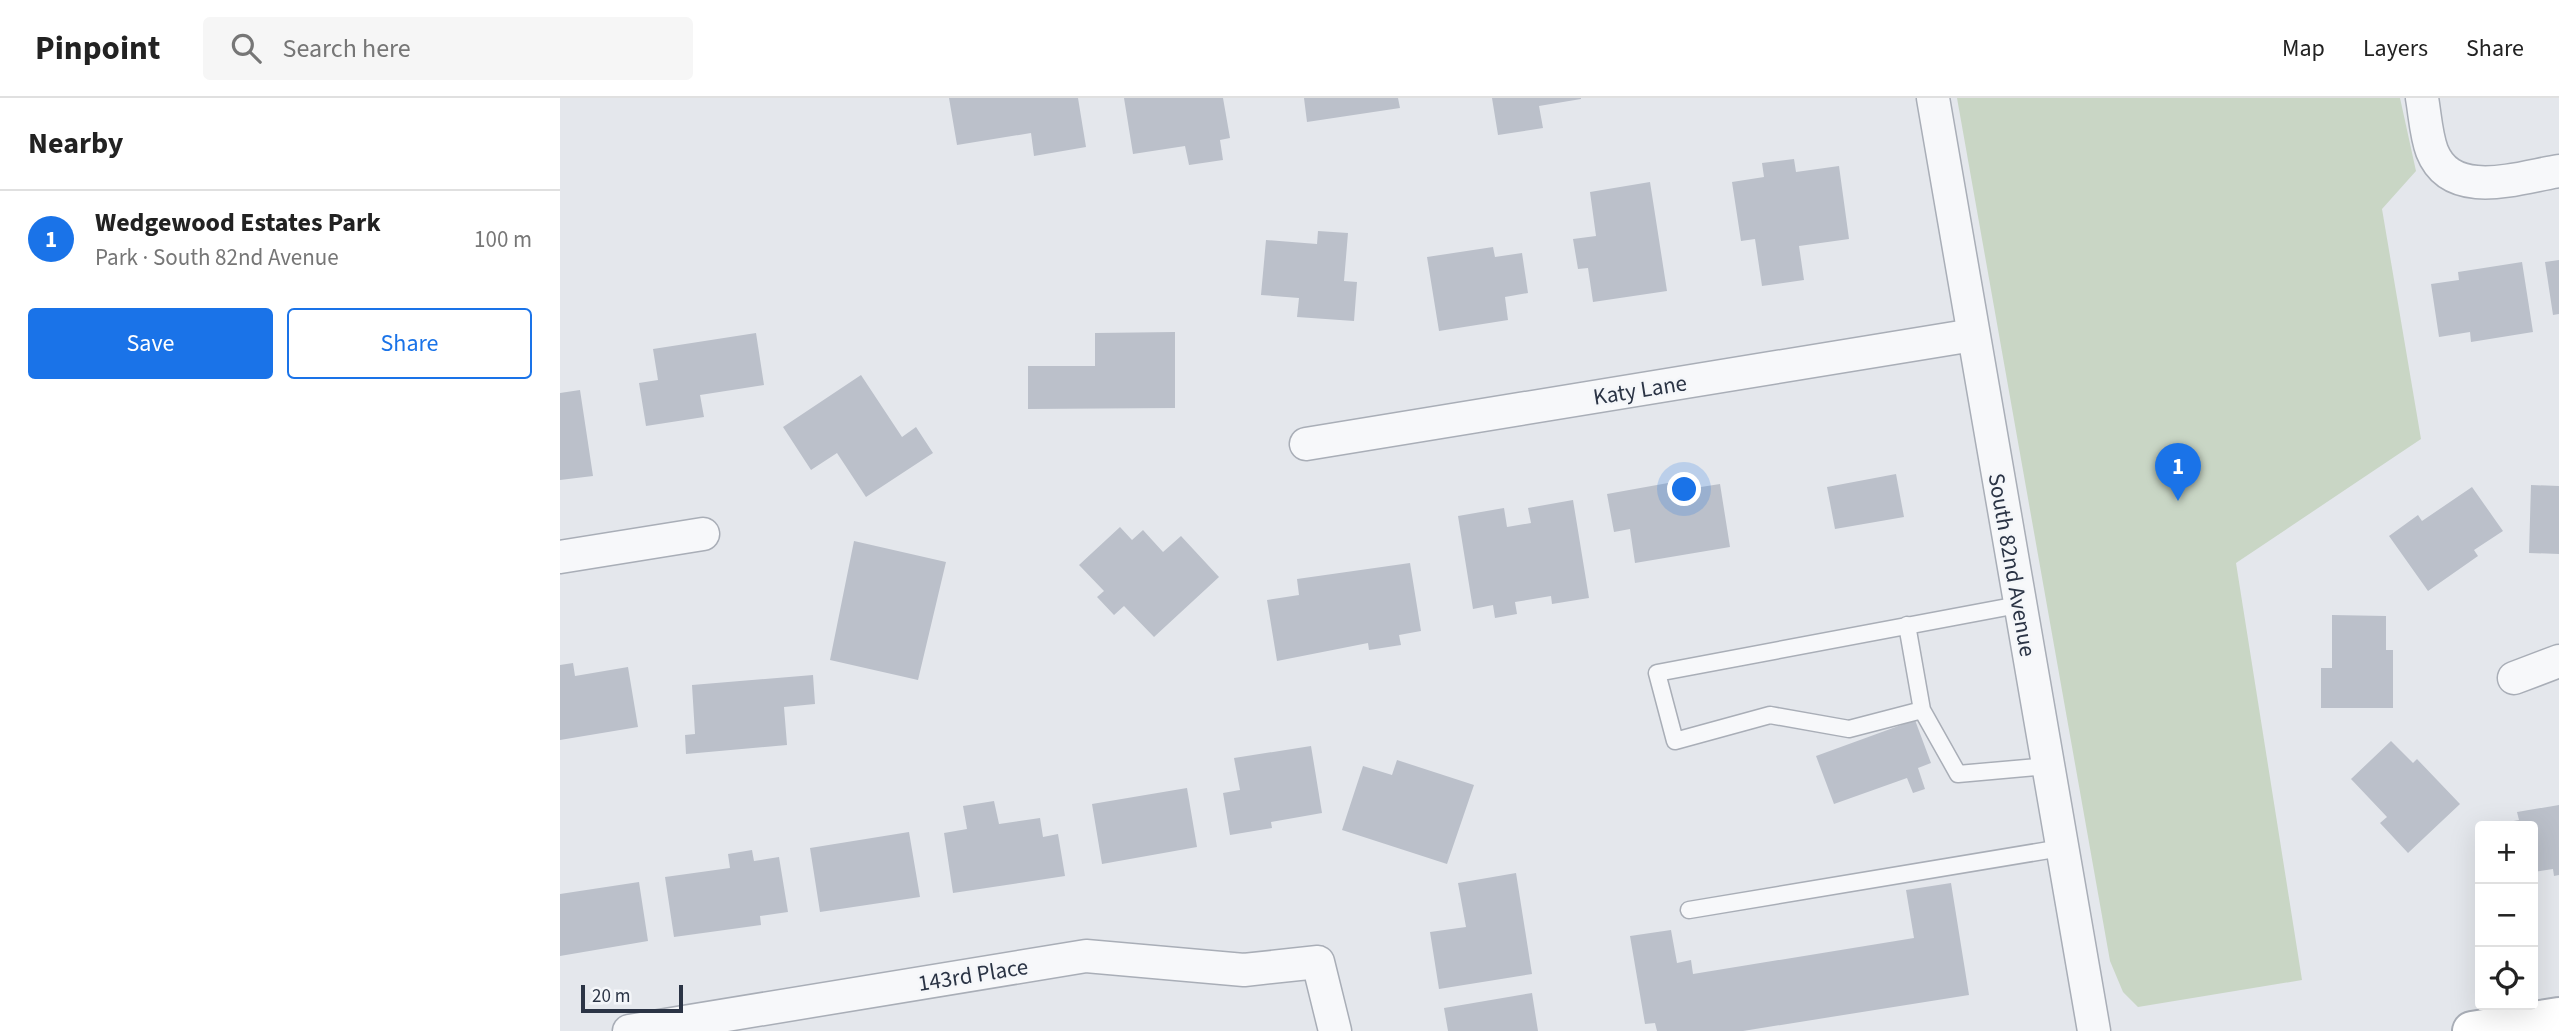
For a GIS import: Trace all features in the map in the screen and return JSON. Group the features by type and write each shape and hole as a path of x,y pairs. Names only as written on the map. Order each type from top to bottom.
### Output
{"main road":[{"path":"2472,1031 2559,1017"}],"street":[{"name":"South 82nd Avenue","path":"1933,98 2018,605 2094,1031"},
{"path":"2422,98 2431,150 2437,161 2454,178 2478,183 2559,171"},
{"name":"Katy Lane","path":"1306,444 1973,335"},
{"path":"560,557 703,534"},
{"path":"2514,678 2559,661"},
{"name":"143rd Place","path":"629,1031 1086,956 1244,970 1318,962 1335,1031"}],"lane":[{"path":"1923,710 1849,729 1770,715 1675,741 1657,673 2018,605"},
{"path":"1907,625 1923,710 1958,774 2047,766"},
{"path":"1689,910 2062,848"}],"green space":[{"path":"1957,98 2400,98 2416,171 2382,209 2421,439 2236,563 2302,980 2138,1007 2123,992 2110,961"}],"building":[{"path":"949,98 1078,98 1086,147 1034,156 1031,133 957,145"},
{"path":"1124,98 1223,98 1230,138 1220,140 1223,160 1189,165 1185,146 1133,154"},
{"path":"1304,98 1398,98 1400,108 1307,122"},
{"path":"1492,98 1581,99 1539,106 1543,128 1498,135"},
{"path":"1794,159 1796,172 1839,166 1849,239 1799,246 1804,280 1762,286 1755,239 1741,241 1732,182 1764,177 1762,163"},
{"path":"1650,182 1667,291 1593,302 1588,268 1578,269 1573,239 1596,236 1590,192"},
{"path":"1318,231 1348,233 1344,281 1357,282 1354,321 1297,317 1299,298 1261,295 1266,240 1317,244"},
{"path":"1493,247 1495,257 1522,253 1528,293 1505,297 1508,320 1439,331 1427,257"},
{"path":"2559,260 2559,314 2553,315 2545,262"},
{"path":"2522,262 2533,332 2471,342 2470,332 2439,337 2431,284 2459,280 2458,272"},
{"path":"1175,332 1175,408 1028,409 1028,366 1095,366 1095,333"},
{"path":"756,333 764,385 700,395 704,417 646,426 639,383 658,380 653,349"},
{"path":"861,375 902,437 916,427 933,453 866,497 837,453 811,470 783,427"},
{"path":"580,390 593,476 560,480 560,393"},
{"path":"1896,474 1904,517 1835,529 1827,487"},
{"path":"1668,483 1669,492 1720,484 1730,547 1635,563 1630,529 1614,532 1607,494"},
{"path":"2531,485 2559,486 2559,554 2529,553"},
{"path":"2472,487 2503,531 2474,550 2478,556 2428,591 2389,536 2418,515 2422,521"},
{"path":"1573,500 1589,598 1552,604 1551,596 1515,602 1517,614 1495,618 1493,605 1473,609 1458,516 1504,508 1507,527 1531,523 1528,508"},
{"path":"1120,527 1132,540 1143,530 1163,552 1181,536 1219,577 1154,637 1124,606 1114,615 1097,597 1104,591 1079,565"},
{"path":"854,541 946,562 918,680 830,660"},
{"path":"1410,563 1421,631 1399,635 1401,645 1369,650 1368,643 1277,661 1267,600 1299,595 1297,579"},
{"path":"2332,615 2386,616 2386,650 2393,650 2393,708 2321,708 2321,668 2332,668"},
{"path":"573,663 575,676 628,667 638,727 560,740 560,665"},
{"path":"813,675 815,704 784,707 787,745 686,754 685,735 695,734 692,685"},
{"path":"1915,720 1931,763 1918,768 1925,789 1913,793 1907,778 1834,804 1816,756"},
{"path":"2391,741 2413,763 2417,759 2460,804 2408,853 2380,823 2387,817 2351,779"},
{"path":"1311,746 1322,813 1271,822 1272,828 1230,835 1223,793 1240,790 1234,758"},
{"path":"1397,760 1474,785 1447,864 1342,830 1363,766 1392,775"},
{"path":"1187,788 1197,847 1102,864 1092,804"},
{"path":"994,801 999,824 1040,818 1043,837 1058,834 1065,876 953,893 944,833 967,829 963,806"},
{"path":"2559,805 2559,875 2554,876 2553,869 2538,871 2538,821 2514,821 2519,820 2517,812"},
{"path":"909,832 920,897 820,912 810,848"},
{"path":"752,850 754,861 779,857 788,912 760,916 761,925 674,937 665,877 730,868 728,854"},
{"path":"1516,873 1532,974 1439,989 1430,932 1466,927 1458,883"},
{"path":"639,882 648,941 560,956 560,894"},
{"path":"1951,883 1969,995 1743,1031 1657,1031 1655,1023 1645,1024 1630,936 1671,930 1677,963 1691,960 1693,974 1914,938 1906,890"},
{"path":"1532,993 1538,1031 1448,1031 1444,1008"}],"place":[{"name":"Wedgewood Estates Park","path":"2178,501"}]}
